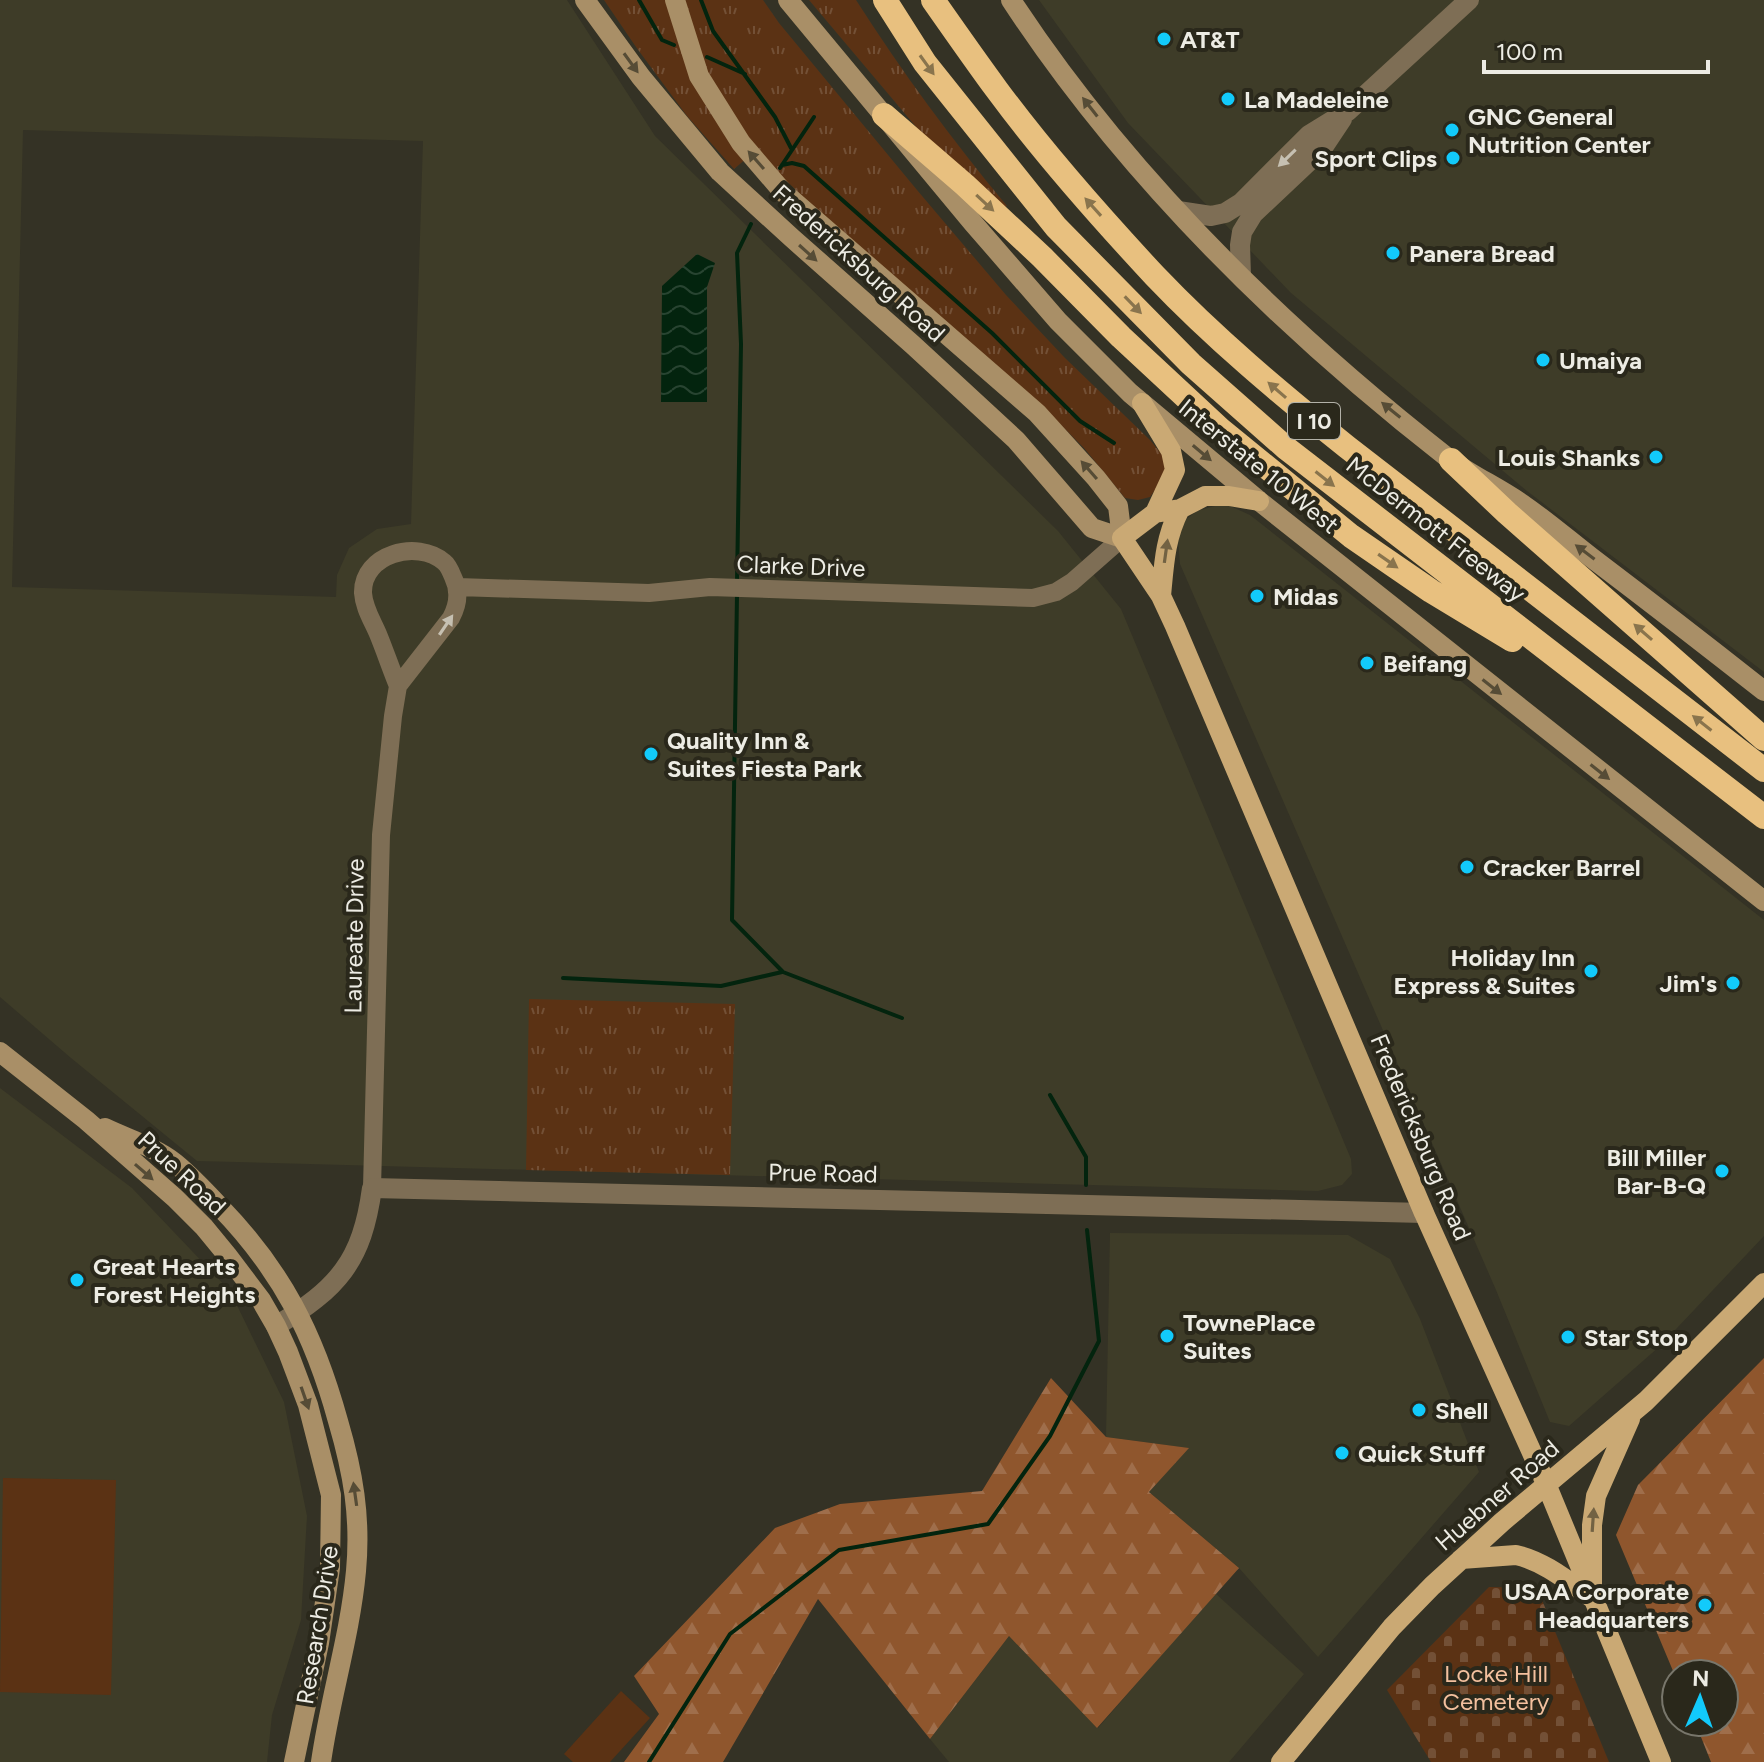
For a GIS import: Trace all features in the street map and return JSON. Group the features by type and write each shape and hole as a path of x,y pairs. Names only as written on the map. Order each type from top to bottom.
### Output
{"highway":[{"name":"McDermott Freeway","path":"885,0 925,63 1056,227 1191,364 1286,448 1764,817"},
{"name":"McDermott Freeway","path":"933,0 998,91 1085,199 1157,278 1233,351 1347,447 1764,770"},
{"path":"884,115 965,185 1220,429 1351,536 1431,591 1607,697"},
{"path":"1451,460 1764,739"}],"main road":[{"name":"Fredericksburg Road","path":"585,0 641,77 720,172 1016,440 1092,528 1122,538"},
{"name":"Fredericksburg Road","path":"675,0 699,76 741,143 783,192 1037,413 1118,506 1122,538 1161,596 1424,1213 1547,1486 1661,1762"},
{"name":"Interstate 10 West","path":"788,0 1058,321 1142,403 1259,501 1764,901"},
{"path":"1011,0 1128,156 1287,322 1451,460 1524,505 1764,691"},
{"path":"1122,538 1155,513 1175,470 1171,451 1142,403"},
{"path":"1155,513 1180,509 1205,496 1259,501"},
{"path":"1161,596 1170,528 1180,509"},
{"name":"Prue Road","path":"0,1052 86,1120 175,1198 204,1227 250,1285 276,1326"},
{"name":"Prue Road","path":"86,1120 158,1152 186,1173 259,1249 298,1312"},
{"name":"Huebner Road","path":"1281,1762 1392,1627 1461,1559 1631,1415 1764,1283"},
{"name":"Research Drive","path":"298,1312 330,1390 350,1463 357,1508 356,1570 352,1599 321,1762"},
{"name":"Research Drive","path":"276,1326 308,1405 331,1495 330,1568 319,1643 294,1762"},
{"path":"1592,1598 1592,1525 1596,1496 1631,1415"},
{"path":"301,1723 318,1713 343,1611 352,1599 345,1581 342,1515 331,1495"},
{"path":"1461,1559 1524,1557 1592,1598"},
{"path":"311,1762 317,1745 325,1739"}],"street":[{"path":"1178,211 1211,216 1225,213 1241,203 1309,135 1348,111 1469,0"},
{"path":"1241,276 1242,232 1253,214 1322,149 1348,111"},
{"name":"Clarke Drive","path":"458,587 649,593 710,587 1033,598 1056,592 1072,582 1122,538"},
{"name":"Laureate Drive","path":"372,1188 381,835 393,716 398,686 451,618 456,608 458,587 445,563 431,554 414,550 396,552 378,563 367,575 363,592 368,614 398,686"},
{"path":"276,1326 318,1299 341,1275 363,1236 372,1188"},
{"name":"Prue Road","path":"372,1188 1424,1213"}],"shaded area":[{"path":"0,0 567,0 655,136 1058,531 1121,609 1351,1159 1352,1174 1342,1185 1318,1191 197,1161 0,997","holes":["23,130 423,141 411,524 377,529 349,548 337,575 336,597 12,587"]},
{"path":"1039,0 1764,0 1764,672 1527,491 1291,293 1128,123"},
{"path":"1230,506 1250,515 1764,920 1764,1236 1660,1346 1569,1426 1550,1422 1496,1290 1180,564 1178,540 1184,521 1197,511"},
{"path":"0,1088 132,1188 230,1291 284,1402 307,1516 301,1620 272,1715 267,1762 0,1762"},
{"path":"1110,1233 1348,1235 1390,1259 1420,1319 1479,1472 1318,1657 1239,1568 1149,1492 1188,1448 1106,1437"},
{"path":"1215,1593 1304,1674 1229,1762 949,1762 930,1739 1009,1636 1098,1728"}],"green space":[{"path":"604,0 763,0 1006,295 1164,457 1167,473 1150,497 1138,500 1125,498 1084,448 1054,418 754,152 734,169 687,116"},
{"path":"809,0 856,0 928,105 1007,206 1000,209 917,128"},
{"path":"529,999 735,1004 730,1175 526,1170"},
{"name":"USAA Corporate Headquarters","path":"1764,1358 1764,1762 1711,1762 1701,1738 1740,1738 1740,1658 1668,1658 1616,1535 1638,1485"},
{"path":"1051,1378 1106,1437 1189,1448 1149,1492 1239,1568 1097,1728 1009,1636 930,1739 818,1599 723,1762 624,1762 659,1714 634,1676 775,1528 840,1504 982,1491"},
{"path":"3,1478 116,1480 111,1695 0,1692"},
{"name":"Locke Hill Cemetery","path":"1489,1587 1537,1588 1609,1762 1431,1762 1387,1690"},
{"path":"621,1691 650,1718 610,1762 573,1762 564,1754"}],"water":[{"path":"697,254 715,263 707,287 707,402 661,402 662,286"}],"waterway":[{"path":"639,0 662,40 674,45"},
{"path":"701,0 713,31 775,117 791,148"},
{"path":"707,57 745,74"},
{"path":"780,168 814,117"},
{"path":"782,165 792,163 804,166 992,333 1080,421 1114,443"},
{"path":"737,582 741,344 737,253 751,224"},
{"path":"737,595 732,920 783,972 902,1018"},
{"path":"563,978 721,986 782,972"},
{"path":"1050,1095 1086,1157 1086,1185"},
{"path":"649,1762 730,1634 839,1550 988,1524 1050,1436 1099,1341 1087,1230"}],"place":[{"name":"AT&T","path":"1164,39"},
{"name":"La Madeleine","path":"1228,99"},
{"name":"GNC General Nutrition Center","path":"1452,130"},
{"name":"Sport Clips","path":"1453,158"},
{"name":"Panera Bread","path":"1393,253"},
{"name":"Umaiya","path":"1543,360"},
{"name":"Louis Shanks","path":"1656,457"},
{"name":"Midas","path":"1257,596"},
{"name":"Beifang","path":"1367,663"},
{"name":"Quality Inn & Suites Fiesta Park","path":"651,754"},
{"name":"Cracker Barrel","path":"1467,867"},
{"name":"Holiday Inn Express & Suites","path":"1591,971"},
{"name":"Jim's","path":"1733,983"},
{"name":"Bill Miller Bar-B-Q","path":"1722,1171"},
{"name":"Great Hearts Forest Heights","path":"77,1280"},
{"name":"TownePlace Suites","path":"1167,1336"},
{"name":"Star Stop","path":"1568,1337"},
{"name":"Shell","path":"1419,1410"},
{"name":"Quick Stuff","path":"1342,1453"},
{"name":"USAA Corporate Headquarters","path":"1705,1605"}]}
